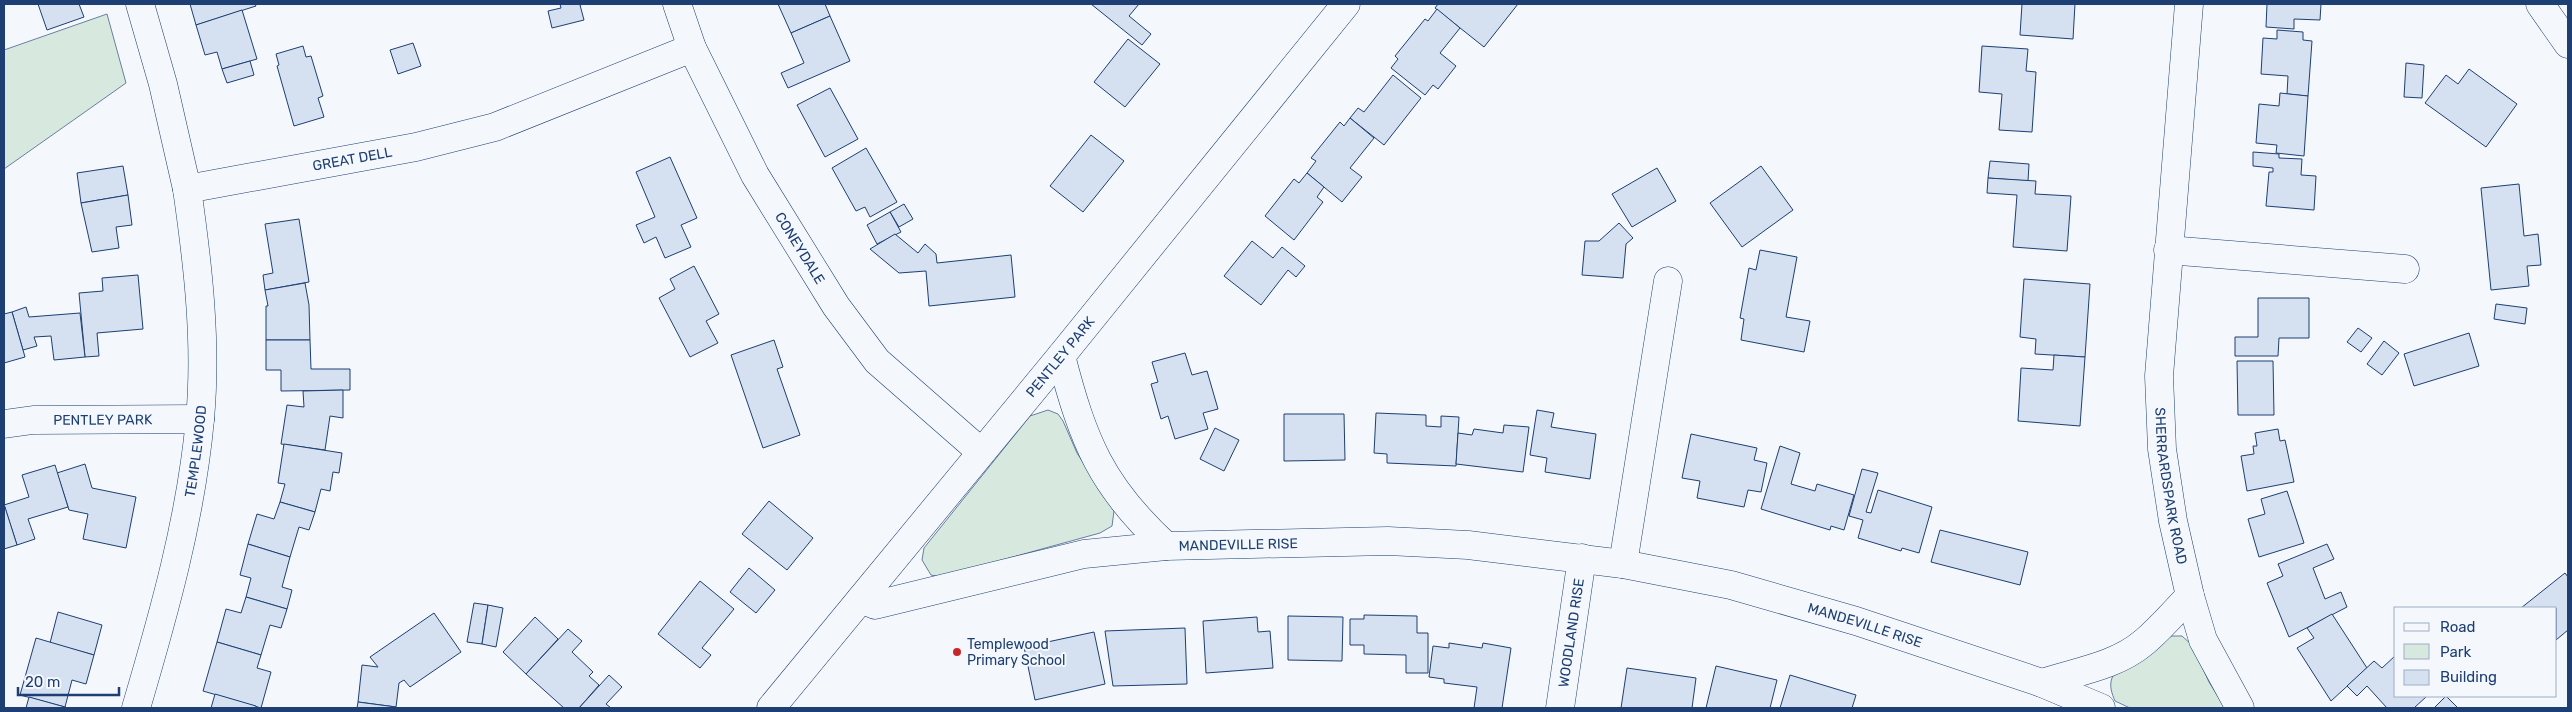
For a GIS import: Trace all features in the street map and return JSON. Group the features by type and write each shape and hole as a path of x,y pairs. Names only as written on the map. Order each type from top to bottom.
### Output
{"street":[{"path":"140,4 163,84 187,189"},
{"name":"CONEYDALE","path":"677,4 692,48 755,175 836,306 877,361 981,452"},
{"name":"PENTLEY PARK","path":"771,708 1061,356 1346,4"},
{"name":"SHERRARDSPARK ROAD","path":"2189,4 2159,376 2162,449 2173,521 2190,596 2203,640 2240,708"},
{"path":"2540,4 2568,44"},
{"name":"GREAT DELL","path":"187,189 416,147 495,127 692,48"},
{"name":"TEMPLEWOOD","path":"136,708 172,586 188,501 200,419 202,330 197,258 187,189"},
{"path":"2168,250 2405,269"},
{"path":"1623,564 1668,281"},
{"path":"1061,356 1080,422 1093,456 1114,490 1139,522 1166,546"},
{"name":"PENTLEY PARK","path":"4,424 33,420 200,419"},
{"name":"MANDEVILLE RISE","path":"861,599 875,605 1084,554 1166,546 1388,540 1468,545 1623,564 1730,585 1856,621 2042,683 2101,708"},
{"name":"WOODLAND RISE","path":"1560,708 1582,558"},
{"path":"2042,683 2126,654 2142,644 2190,596"}],"green space":[{"path":"107,14 126,83 4,169 4,50"},
{"path":"1048,410 1058,414 1063,421 1077,453 1114,511 1112,526 1100,533 940,577 931,575 922,560 924,548 1030,416"},
{"path":"2172,636 2182,636 2192,645 2209,682 2225,708 2130,708 2115,701 2111,684 2115,673 2139,654"}],"building":[{"path":"38,4 79,4 84,17 47,30"},
{"path":"190,4 255,4 256,6 196,25"},
{"path":"560,4 584,4 580,5 584,20 552,28 548,11 561,8"},
{"path":"778,4 825,4 830,16 791,33"},
{"path":"1091,4 1139,4 1129,16 1151,34 1142,45"},
{"path":"1438,4 1518,4 1484,47 1435,8"},
{"path":"2022,4 2075,4 2073,39 2020,35"},
{"path":"2267,4 2321,4 2320,20 2294,19 2294,29 2266,27"},
{"path":"1437,9 1460,28 1440,53 1456,66 1438,89 1433,85 1425,95 1391,68 1398,59 1395,56 1425,19 1428,21"},
{"path":"242,10 257,59 222,69 217,52 205,55 196,25"},
{"path":"830,16 850,61 788,88 781,73 804,63 791,33"},
{"path":"2277,30 2303,32 2303,40 2312,41 2308,96 2287,94 2288,76 2261,74 2263,38 2277,39"},
{"path":"1128,39 1160,64 1125,107 1094,82"},
{"path":"413,43 421,66 398,74 390,50"},
{"path":"303,46 306,57 311,56 323,96 318,98 324,117 294,126 277,66 279,65 276,54"},
{"path":"1982,46 2028,49 2026,71 2036,72 2032,132 1999,130 2002,94 1979,92"},
{"path":"250,61 254,75 227,83 222,69"},
{"path":"2406,63 2424,65 2422,98 2404,97"},
{"path":"2469,69 2517,104 2486,147 2425,103 2446,75 2458,84"},
{"path":"1393,75 1421,98 1384,145 1350,118 1358,108 1364,112"},
{"path":"830,88 858,139 825,157 797,105"},
{"path":"2280,93 2308,96 2304,156 2276,153 2277,145 2256,143 2259,104 2279,106"},
{"path":"1350,118 1374,138 1350,168 1362,177 1342,202 1307,173 1316,161 1311,158 1340,122 1344,126"},
{"path":"1091,135 1124,161 1083,212 1050,186"},
{"path":"866,148 897,202 870,217 865,207 856,211 832,168"},
{"path":"2253,152 2279,154 2279,158 2302,159 2301,175 2316,176 2314,210 2266,206 2269,172 2273,172 2273,168 2253,166"},
{"path":"670,157 697,218 681,225 691,247 665,258 656,237 644,243 636,225 655,217 636,172"},
{"path":"1990,161 2029,164 2028,181 1988,178"},
{"path":"123,166 128,195 81,203 77,173"},
{"path":"1761,166 1793,210 1742,247 1710,203"},
{"path":"1657,168 1676,201 1632,227 1612,194"},
{"path":"1307,173 1324,187 1317,197 1323,202 1294,240 1265,216 1294,179 1299,183"},
{"path":"1988,178 2036,181 2035,194 2071,196 2067,251 2013,247 2017,195 1987,193"},
{"path":"2519,184 2524,236 2538,234 2541,265 2527,266 2529,286 2491,290 2481,188"},
{"path":"128,195 132,225 116,227 119,248 92,252 81,203"},
{"path":"904,204 913,219 899,227 890,212"},
{"path":"890,212 901,232 877,244 867,225"},
{"path":"299,219 309,282 265,290 263,275 273,273 265,224"},
{"path":"1619,223 1633,238 1626,244 1623,278 1582,275 1585,241 1599,241"},
{"path":"895,234 918,253 925,244 936,254 937,263 1011,255 1015,297 929,306 926,271 899,273 870,249"},
{"path":"1252,241 1273,258 1282,247 1305,266 1296,277 1288,270 1261,305 1224,276"},
{"path":"1760,250 1797,257 1786,317 1810,321 1804,352 1741,340 1744,319 1740,318 1749,268 1756,270"},
{"path":"694,266 719,314 706,321 718,343 690,357 659,298 675,289 670,279"},
{"path":"138,275 143,329 97,333 99,356 85,357 79,293 103,291 102,278"},
{"path":"2024,279 2090,284 2085,357 2035,354 2036,339 2020,337"},
{"path":"305,283 309,305 310,340 266,340 266,306 268,306 265,290"},
{"path":"2258,298 2309,298 2309,338 2279,338 2278,356 2235,356 2235,337 2258,337"},
{"path":"2496,304 2527,308 2525,324 2494,319"},
{"path":"26,307 29,317 80,313 85,357 54,360 51,336 34,337 37,346 23,350 12,312"},
{"path":"12,312 25,357 4,363 4,314"},
{"path":"2358,328 2372,338 2361,352 2347,342"},
{"path":"2469,333 2479,366 2414,386 2404,354"},
{"path":"266,340 310,340 311,369 350,369 350,390 281,391 281,370 266,370"},
{"path":"774,340 783,367 777,369 800,435 763,448 731,355"},
{"path":"2384,341 2399,353 2382,375 2367,364"},
{"path":"1185,353 1192,375 1207,371 1218,409 1203,413 1208,429 1175,439 1168,416 1161,419 1151,384 1158,382 1152,362"},
{"path":"2054,355 2085,357 2080,426 2018,421 2021,368 2053,370"},
{"path":"2237,361 2273,361 2274,415 2238,415"},
{"path":"343,390 343,418 330,416 325,450 281,444 287,405 304,407 303,391"},
{"path":"1537,410 1554,413 1551,427 1596,434 1590,479 1545,472 1547,458 1530,455"},
{"path":"1376,413 1426,415 1426,426 1441,427 1441,416 1459,417 1456,466 1387,463 1387,454 1374,453"},
{"path":"1284,414 1344,414 1345,460 1284,461"},
{"path":"1504,425 1529,427 1523,472 1456,464 1458,433 1472,435 1474,429 1503,433"},
{"path":"1215,428 1239,440 1224,471 1200,459"},
{"path":"2278,429 2280,441 2285,440 2294,482 2247,491 2241,456 2254,454 2253,446 2257,446 2255,433"},
{"path":"1691,434 1757,448 1754,460 1767,463 1761,492 1748,490 1744,507 1697,498 1700,481 1682,478"},
{"path":"284,444 342,453 339,473 333,472 330,491 321,489 315,512 280,502 285,484 278,483"},
{"path":"1780,446 1800,453 1791,484 1815,491 1817,484 1854,495 1844,530 1831,526 1830,530 1761,509"},
{"path":"85,464 92,488 136,497 126,548 83,539 88,514 69,510 57,473"},
{"path":"55,465 68,507 28,519 35,539 17,545 4,505 29,497 22,475"},
{"path":"1862,469 1878,473 1866,512 1871,513 1878,490 1932,507 1919,553 1902,548 1901,551 1858,538 1863,520 1849,516"},
{"path":"2287,491 2304,543 2259,557 2248,519 2265,514 2261,499"},
{"path":"769,501 813,538 787,570 742,534"},
{"path":"280,502 315,512 309,530 299,527 290,557 248,544 257,514 274,519"},
{"path":"4,504 17,545 4,549"},
{"path":"1940,530 2028,552 2020,585 1931,562"},
{"path":"248,544 290,557 282,587 292,590 287,609 246,597 251,578 240,575"},
{"path":"2327,544 2334,559 2313,568 2325,599 2341,592 2347,607 2289,637 2267,583 2283,576 2278,564"},
{"path":"749,568 775,590 756,613 730,592"},
{"path":"2565,573 2568,577 2568,630 2557,639 2557,607 2522,607"},
{"path":"700,581 734,609 702,648 711,655 700,668 658,634"},
{"path":"246,597 287,609 281,628 270,625 261,655 217,642 226,609 241,613"},
{"path":"474,603 488,605 482,644 467,642"},
{"path":"488,605 503,608 496,647 482,644"},
{"path":"58,612 102,625 94,655 50,643"},
{"path":"434,613 461,652 410,687 404,680 399,683 396,707 358,702 362,665 378,667 370,657"},
{"path":"2332,614 2367,668 2331,701 2297,648 2314,638 2307,628"},
{"path":"1364,615 1417,616 1417,633 1428,633 1428,673 1406,673 1406,655 1364,654 1364,645 1350,645 1350,619 1364,619"},
{"path":"1288,616 1343,617 1342,661 1288,660"},
{"path":"535,617 558,639 526,674 503,652"},
{"path":"1257,617 1258,632 1270,631 1273,668 1206,673 1203,621"},
{"path":"1185,628 1187,684 1113,686 1105,631"},
{"path":"568,629 582,641 572,652 593,672 589,676 599,685 579,708 564,708 526,674"},
{"path":"1094,632 1105,684 1035,700 1024,647"},
{"path":"36,638 94,655 86,684 72,680 65,707 20,695"},
{"path":"217,642 261,655 257,668 271,672 261,708 203,691"},
{"path":"1449,643 1482,648 1483,643 1511,648 1502,708 1474,708 1477,687 1444,683 1444,679 1429,677 1433,646 1449,648"},
{"path":"2394,657 2394,697 2426,697 2414,708 2387,708 2367,686 2357,696 2347,686 2374,661 2382,668"},
{"path":"1716,666 1777,680 1770,708 1706,708"},
{"path":"1627,668 1696,678 1692,708 1621,708"},
{"path":"609,675 622,687 606,704 611,708 579,708"},
{"path":"1790,675 1856,695 1852,708 1780,708"},
{"path":"215,694 256,706 256,708 211,708"},
{"path":"29,697 65,707 68,708 26,708"},
{"path":"2447,697 2458,708 2434,708"},
{"path":"358,702 396,707 396,708 357,708"}],"place":[{"name":"Templewood Primary School","path":"957,652"}]}
